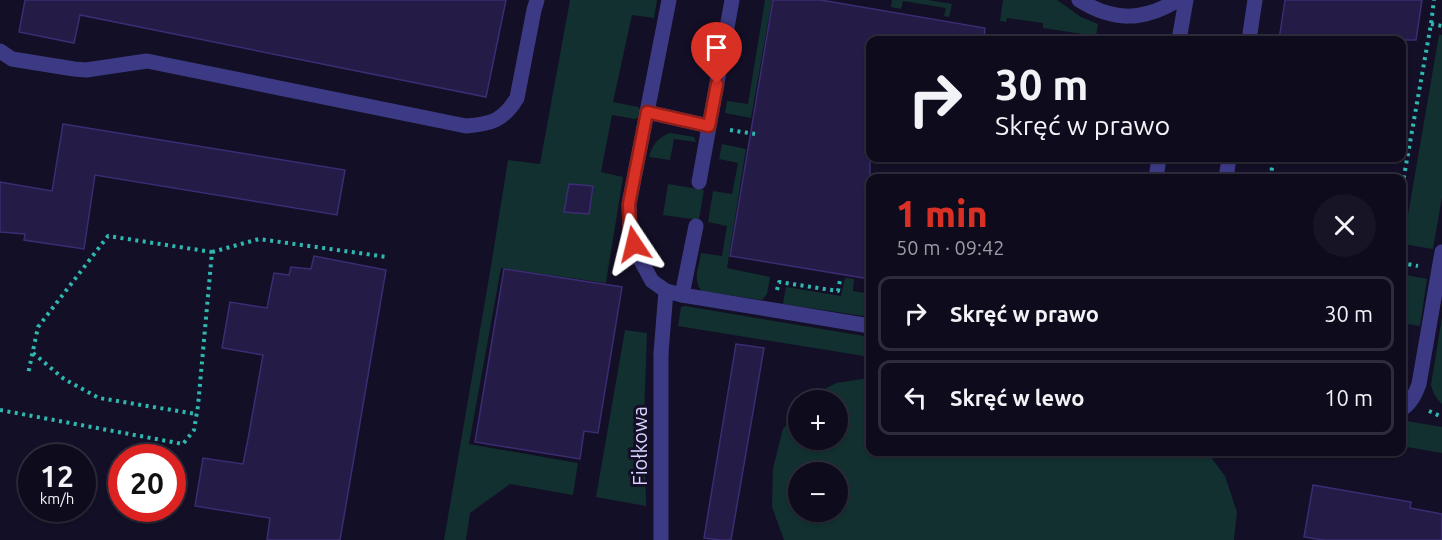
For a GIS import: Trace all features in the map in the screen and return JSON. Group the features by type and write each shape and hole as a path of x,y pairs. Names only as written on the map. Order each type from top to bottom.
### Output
{"street":[{"path":"0,51 12,58 86,70 147,61 465,126 497,120 510,109 517,98 537,0"},
{"path":"669,0 629,204 630,231 639,257 652,281 666,291 682,295 866,325"},
{"path":"699,182 732,0"},
{"path":"1079,0 1114,16 1129,17 1166,7 1178,0"},
{"path":"1180,36 1186,0"},
{"path":"1250,36 1255,0"},
{"path":"647,112 709,126"},
{"path":"682,295 696,226"},
{"path":"1406,406 1416,393 1419,384 1442,252"},
{"name":"Fiołkowa","path":"661,540 661,353 666,291"}],"path":[{"path":"1404,174 1434,0"},
{"path":"1431,24 1442,26"},
{"path":"28,374 38,327 108,236 212,252 259,239 387,257"},
{"path":"0,410 183,444 194,430 212,252"},
{"path":"773,310 779,282 838,291 840,280"},
{"path":"33,353 64,379 99,398 196,414"}],"green space":[{"path":"570,0 657,0 654,18 632,15 613,102 638,107 641,110 639,118 635,119 612,115 601,172 623,177 606,283 501,268 469,444 578,463 573,495 510,484 470,513 466,540 444,540 508,160 540,164"},
{"path":"765,0 772,0 751,118 725,113 727,101 748,104"},
{"path":"892,0 928,0 952,4 949,17 944,16 946,8 903,1 901,9 891,7"},
{"path":"1003,0 1057,0 1081,17 1098,24 1096,36 1043,28 1043,23 1007,18 1006,22 1000,21"},
{"path":"1439,35 1442,35 1442,197 1433,249 1406,244 1406,227"},
{"path":"670,133 694,137 696,142 674,139 670,160 649,157 656,142"},
{"path":"722,144 746,149 727,268 770,277 767,294 762,300 702,291 697,283 701,253 722,256 727,226 708,222 713,191 732,194 738,163 719,159"},
{"path":"668,184 704,190 699,220 663,215"},
{"path":"1406,275 1427,279 1420,326 1406,324"},
{"path":"845,278 854,279 853,291 866,293 866,316 783,304 786,287 841,296"},
{"path":"681,307 866,336 866,356 678,326"},
{"path":"1442,317 1442,404 1431,385"},
{"path":"625,330 647,333 644,415 646,506 596,497"},
{"path":"866,378 866,456 1210,456 1225,476 1237,512 1234,540 784,540 772,507 773,468 783,429 788,423 788,450 848,450 848,390 823,390 836,383"},
{"path":"1406,421 1442,427 1442,453 1406,447"}],"building":[{"path":"25,0 506,0 486,97 80,15 74,43 19,32"},
{"path":"773,0 821,0 985,28 984,36 866,36 866,162 870,162 870,174 866,174 866,278 730,256"},
{"path":"1285,0 1422,0 1416,40 1406,40 1406,36 1280,36"},
{"path":"63,124 345,170 337,215 95,175 84,249 24,240 25,234 0,232 0,182 52,191"},
{"path":"569,184 593,186 589,214 564,212"},
{"path":"314,256 386,270 340,540 267,540 270,518 195,506 203,458 243,464 263,355 222,348 230,302 267,308 274,273 289,275 291,267 311,269"},
{"path":"504,269 622,287 598,433 584,431 580,459 475,442"},
{"path":"736,344 764,348 731,540 720,540 704,538"},
{"path":"1313,485 1411,502 1410,508 1442,514 1442,540 1323,540 1304,537"}],"route":[{"path":"634,244 630,231 629,204 647,112 709,126 717,84"}]}
